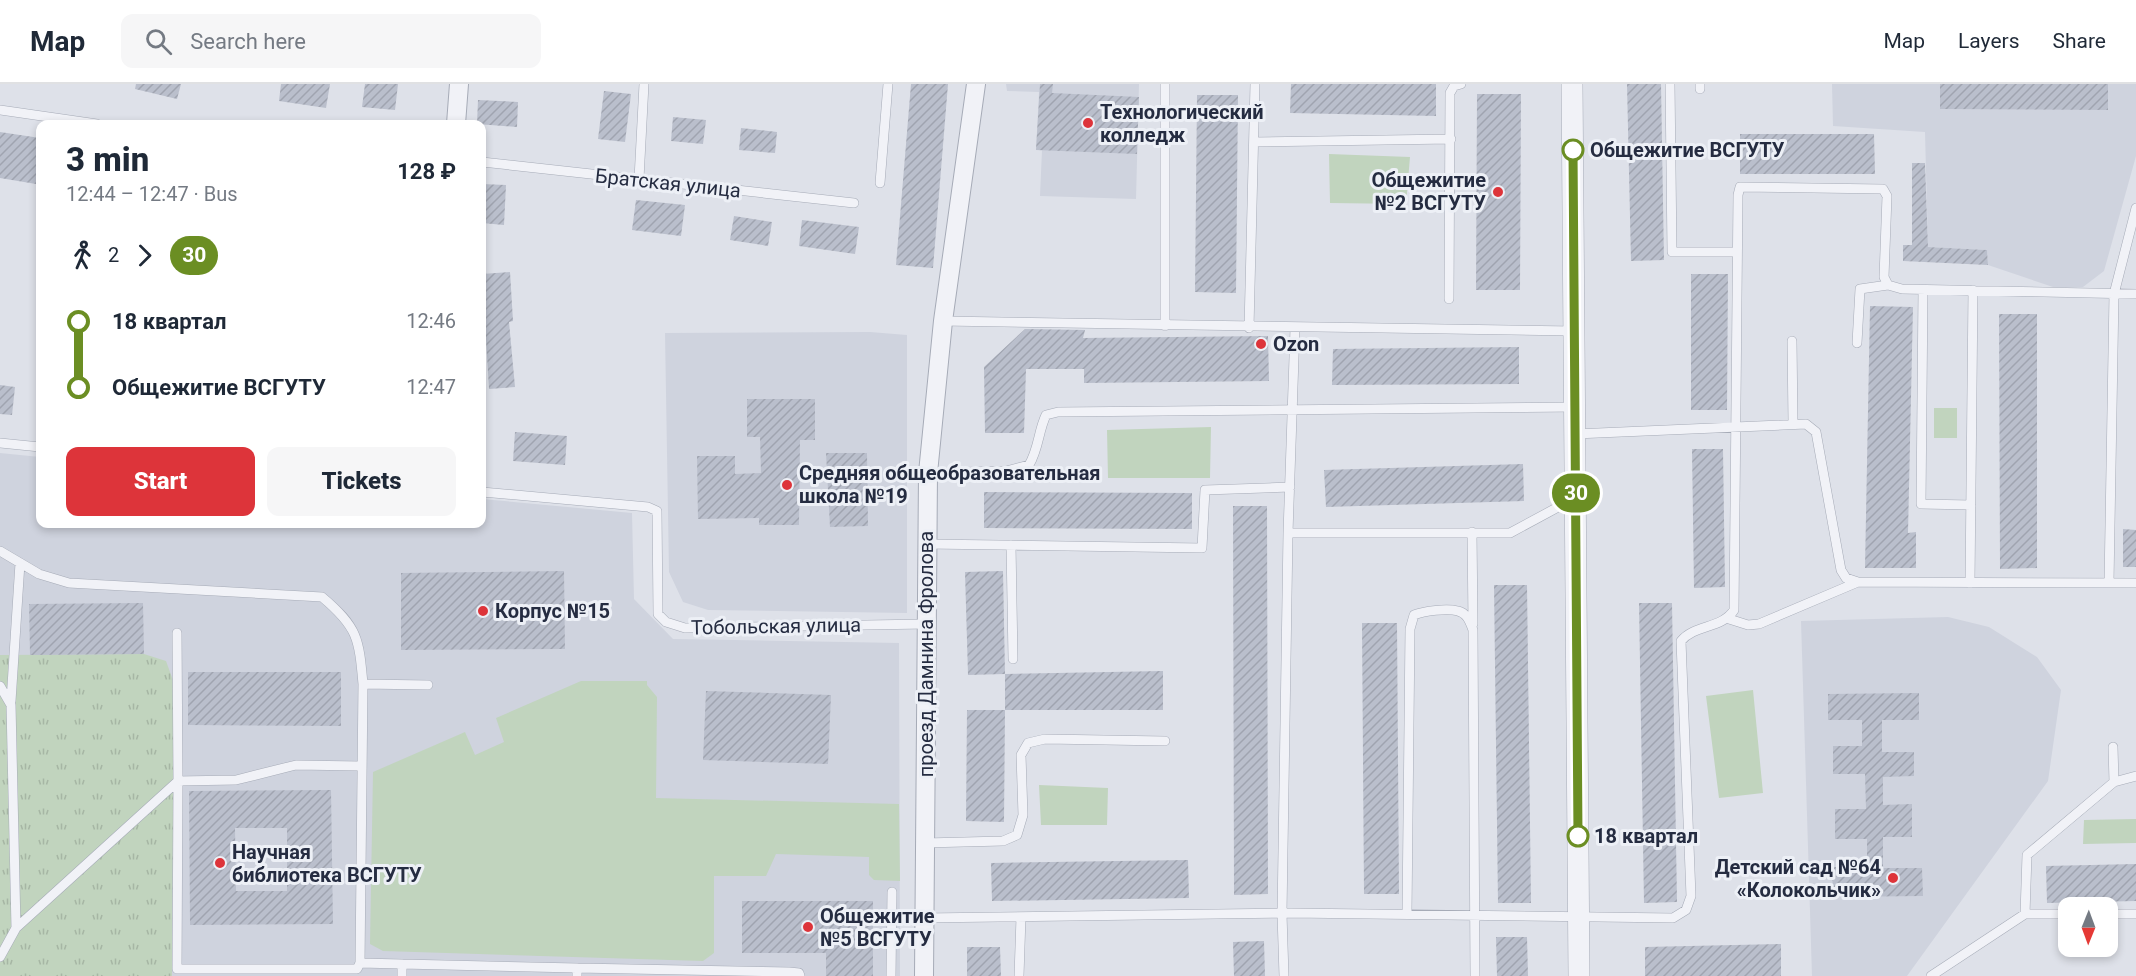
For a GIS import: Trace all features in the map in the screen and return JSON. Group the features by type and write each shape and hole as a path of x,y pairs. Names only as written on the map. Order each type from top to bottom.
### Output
{"street":[{"path":"456,120 459,84"},
{"name":"проезд Дамнина Фролова","path":"924,976 928,473 943,321 976,84"},
{"path":"1572,84 1579,918 1583,973"}],"lane":[{"path":"639,179 644,84"},
{"path":"880,183 888,84"},
{"path":"1165,84 1165,326"},
{"path":"1249,328 1255,84"},
{"path":"1449,299 1450,93 1454,86 1461,84"},
{"path":"1670,84 1672,252 1737,252"},
{"path":"0,110 70,120"},
{"path":"1254,142 1451,140"},
{"name":"Братская улица","path":"486,162 854,203"},
{"path":"1729,619 1734,610 1734,427 1740,187 1874,187 1883,189 1887,196 1884,277 1888,285"},
{"path":"2109,583 2114,294 2136,208"},
{"path":"1857,343 1860,288 1888,285 1902,289 1923,290 2136,294"},
{"path":"1923,290 1921,504 1971,505"},
{"path":"1970,583 1973,291"},
{"path":"943,321 1249,328 1574,331"},
{"path":"1284,976 1282,914 1288,534 1295,328"},
{"path":"1792,342 1793,423"},
{"path":"928,473 1006,471 1029,465 1038,450 1041,426 1046,415 1058,412 1575,407"},
{"path":"1575,434 1806,424 1816,432 1841,570 1846,579 1858,582 2136,583"},
{"path":"0,443 36,447"},
{"path":"927,544 1202,548 1205,490 1290,487"},
{"name":"Тобольская улица","path":"486,492 648,507 657,511 658,614 666,622 685,628 926,624"},
{"path":"1288,534 1510,533 1576,498"},
{"path":"1472,532 1475,976"},
{"path":"1011,545 1013,659"},
{"path":"0,551 39,574 69,583 322,597 346,617 359,643 363,684 360,766 360,963 357,969 177,973 177,633"},
{"path":"16,928 11,705 20,563"},
{"path":"924,918 1475,914 1579,918 1673,918 1686,910 1691,896 1681,641 1688,632 1729,619 1748,625 1759,624 1858,582"},
{"path":"1407,914 1410,629 1414,615 1421,612 1459,611 1469,619 1473,630"},
{"path":"363,684 428,685"},
{"path":"0,686 11,705"},
{"path":"925,843 1003,841 1017,835 1023,815 1021,755 1028,743 1045,739 1165,741"},
{"path":"2114,747 2114,782"},
{"path":"0,957 16,928 178,781 236,780 296,765 360,766"},
{"path":"2025,914 2027,855 2114,782 2136,776"},
{"path":"891,976 892,891"},
{"path":"1931,976 2025,914 2058,914"},
{"path":"2118,914 2136,914"},
{"path":"1019,976 1021,917"},
{"path":"360,963 577,972 789,972 799,973 800,976"},
{"path":"402,964 402,976"}],"shaded area":[{"name":"Технологический колледж","path":"1006,84 1139,84 1136,199 1040,196 1042,150 1036,150 1039,92 1007,91"},
{"path":"1832,84 2136,84 2136,156 2104,271 2083,287 2053,287 1988,265 1987,250 1928,247 1925,132 1833,126"},
{"name":"Средняя общеобразовательная школа №19","path":"870,332 907,335 907,613 708,610 683,602 669,572 665,333"},
{"path":"0,453 36,457 36,528 486,528 486,499 632,513 634,599 673,639 899,643 900,976 0,976"},
{"name":"Детский сад №64 «Колокольчик»","path":"1948,617 1989,627 2037,657 2061,690 2048,781 1907,976 1812,976 1801,621"}],"green space":[{"path":"1329,154 1410,157 1406,204 1330,203"},
{"path":"1934,408 1957,408 1957,438 1934,438"},
{"path":"1211,427 1210,478 1108,478 1107,430"},
{"path":"144,654 166,661 174,683 172,976 0,976 0,655"},
{"path":"581,681 647,681 647,685 657,697 656,798 899,804 900,881 874,880 869,875 869,857 776,854 766,876 714,876 714,953 703,961 383,951 370,944 373,772 465,732 475,755 504,742 496,718"},
{"path":"1753,690 1763,793 1719,798 1706,696"},
{"path":"1039,785 1108,788 1107,825 1041,825"},
{"path":"2136,819 2136,843 2083,844 2084,820"}],"building":[{"path":"136,84 181,84 177,99 135,89"},
{"path":"281,84 330,84 326,108 279,101"},
{"path":"365,84 398,84 395,110 362,107"},
{"path":"911,84 948,84 933,268 896,265"},
{"path":"1040,84 1053,84 1052,93 1139,97 1137,154 1036,150"},
{"path":"1291,84 1436,84 1436,116 1290,113"},
{"path":"1627,84 1661,84 1664,260 1631,261"},
{"path":"1940,84 2108,84 2108,110 1940,109"},
{"path":"604,91 631,94 625,142 598,139"},
{"name":"Общежитие №2 ВСГУТУ","path":"1477,94 1521,94 1520,290 1476,290"},
{"path":"1197,95 1238,95 1236,293 1195,292"},
{"path":"478,100 518,102 517,127 486,125 486,120 477,120"},
{"path":"673,117 706,120 703,144 671,141"},
{"path":"741,128 777,132 775,153 739,150"},
{"path":"0,132 36,137 36,184 0,178"},
{"path":"1740,134 1874,134 1875,174 1740,174"},
{"path":"1912,163 1925,163 1928,247 1987,250 1988,265 1903,261 1903,245 1912,245"},
{"path":"486,184 506,185 504,225 486,223"},
{"path":"636,200 685,205 681,236 632,230"},
{"path":"734,216 772,222 768,246 730,240"},
{"path":"802,220 859,227 855,254 799,246"},
{"path":"510,272 513,321 509,322 515,387 489,389 486,274"},
{"path":"1691,274 1728,274 1727,410 1691,410"},
{"path":"1870,306 1913,307 1908,533 1916,532 1916,568 1865,568"},
{"path":"1999,314 2037,314 2037,568 2000,569"},
{"path":"1025,329 1085,330 1083,338 1268,336 1269,381 1084,383 1084,369 1026,369 1024,433 985,433 984,367"},
{"path":"1519,347 1519,384 1332,385 1333,349"},
{"path":"0,385 15,387 12,415 0,414"},
{"path":"747,399 815,399 815,440 800,440 799,525 759,525 759,518 698,519 697,456 735,456 735,474 761,473 760,437 747,437"},
{"path":"515,432 567,436 565,465 513,461"},
{"path":"1692,449 1723,449 1725,587 1694,588"},
{"path":"826,453 867,453 868,526 830,527"},
{"path":"1523,464 1524,501 1326,507 1324,470"},
{"path":"984,492 1192,493 1192,529 984,528"},
{"path":"1233,506 1267,506 1268,894 1234,895"},
{"path":"2123,529 2136,530 2136,567 2123,567"},
{"name":"Корпус №15","path":"564,571 565,649 401,650 401,573"},
{"path":"1003,571 1005,674 968,675 965,572"},
{"path":"1494,585 1527,585 1531,903 1498,903"},
{"path":"143,603 144,654 30,655 29,604"},
{"path":"1639,603 1672,603 1677,902 1644,903"},
{"path":"1362,623 1397,623 1399,894 1364,894"},
{"path":"1163,671 1163,710 1005,710 1005,674"},
{"path":"188,672 341,672 341,726 188,725"},
{"path":"706,691 831,695 828,764 703,760"},
{"path":"1919,693 1919,720 1882,720 1882,752 1914,752 1914,776 1883,777 1883,805 1912,804 1912,837 1883,837 1883,868 1922,868 1923,896 1833,897 1832,867 1867,867 1867,839 1835,839 1835,809 1866,809 1865,774 1833,774 1833,746 1862,746 1862,720 1828,720 1828,694"},
{"path":"967,710 1005,710 1004,822 966,821"},
{"path":"331,790 333,924 190,925 189,791","holes":["235,828 287,828 287,891 236,891"]},
{"path":"1188,860 1189,898 992,901 991,863"},
{"path":"2136,864 2136,901 2118,901 2118,897 2058,897 2058,903 2047,903 2046,866"},
{"name":"Общежитие №5 ВСГУТУ","path":"742,901 873,901 873,976 826,976 826,953 742,953"},
{"path":"1496,937 1527,937 1528,976 1497,976"},
{"path":"1264,941 1265,976 1234,976 1233,942"},
{"path":"1781,944 1781,976 1645,976 1645,947"},
{"path":"967,947 1000,947 1001,976 967,976"}],"bus line":[{"name":"30","path":"1573,150 1578,836"}],"place":[{"name":"Технологический колледж","path":"1088,123"},
{"name":"Общежитие ВСГУТУ","path":"1573,150"},
{"name":"Общежитие №2 ВСГУТУ","path":"1498,192"},
{"name":"Ozon","path":"1261,344"},
{"name":"Средняя общеобразовательная школа №19","path":"787,485"},
{"name":"Корпус №15","path":"483,611"},
{"name":"18 квартал","path":"1578,836"},
{"name":"Научная библиотека ВСГУТУ","path":"220,863"},
{"name":"Детский сад №64 «Колокольчик»","path":"1893,878"},
{"name":"Общежитие №5 ВСГУТУ","path":"808,927"}]}
